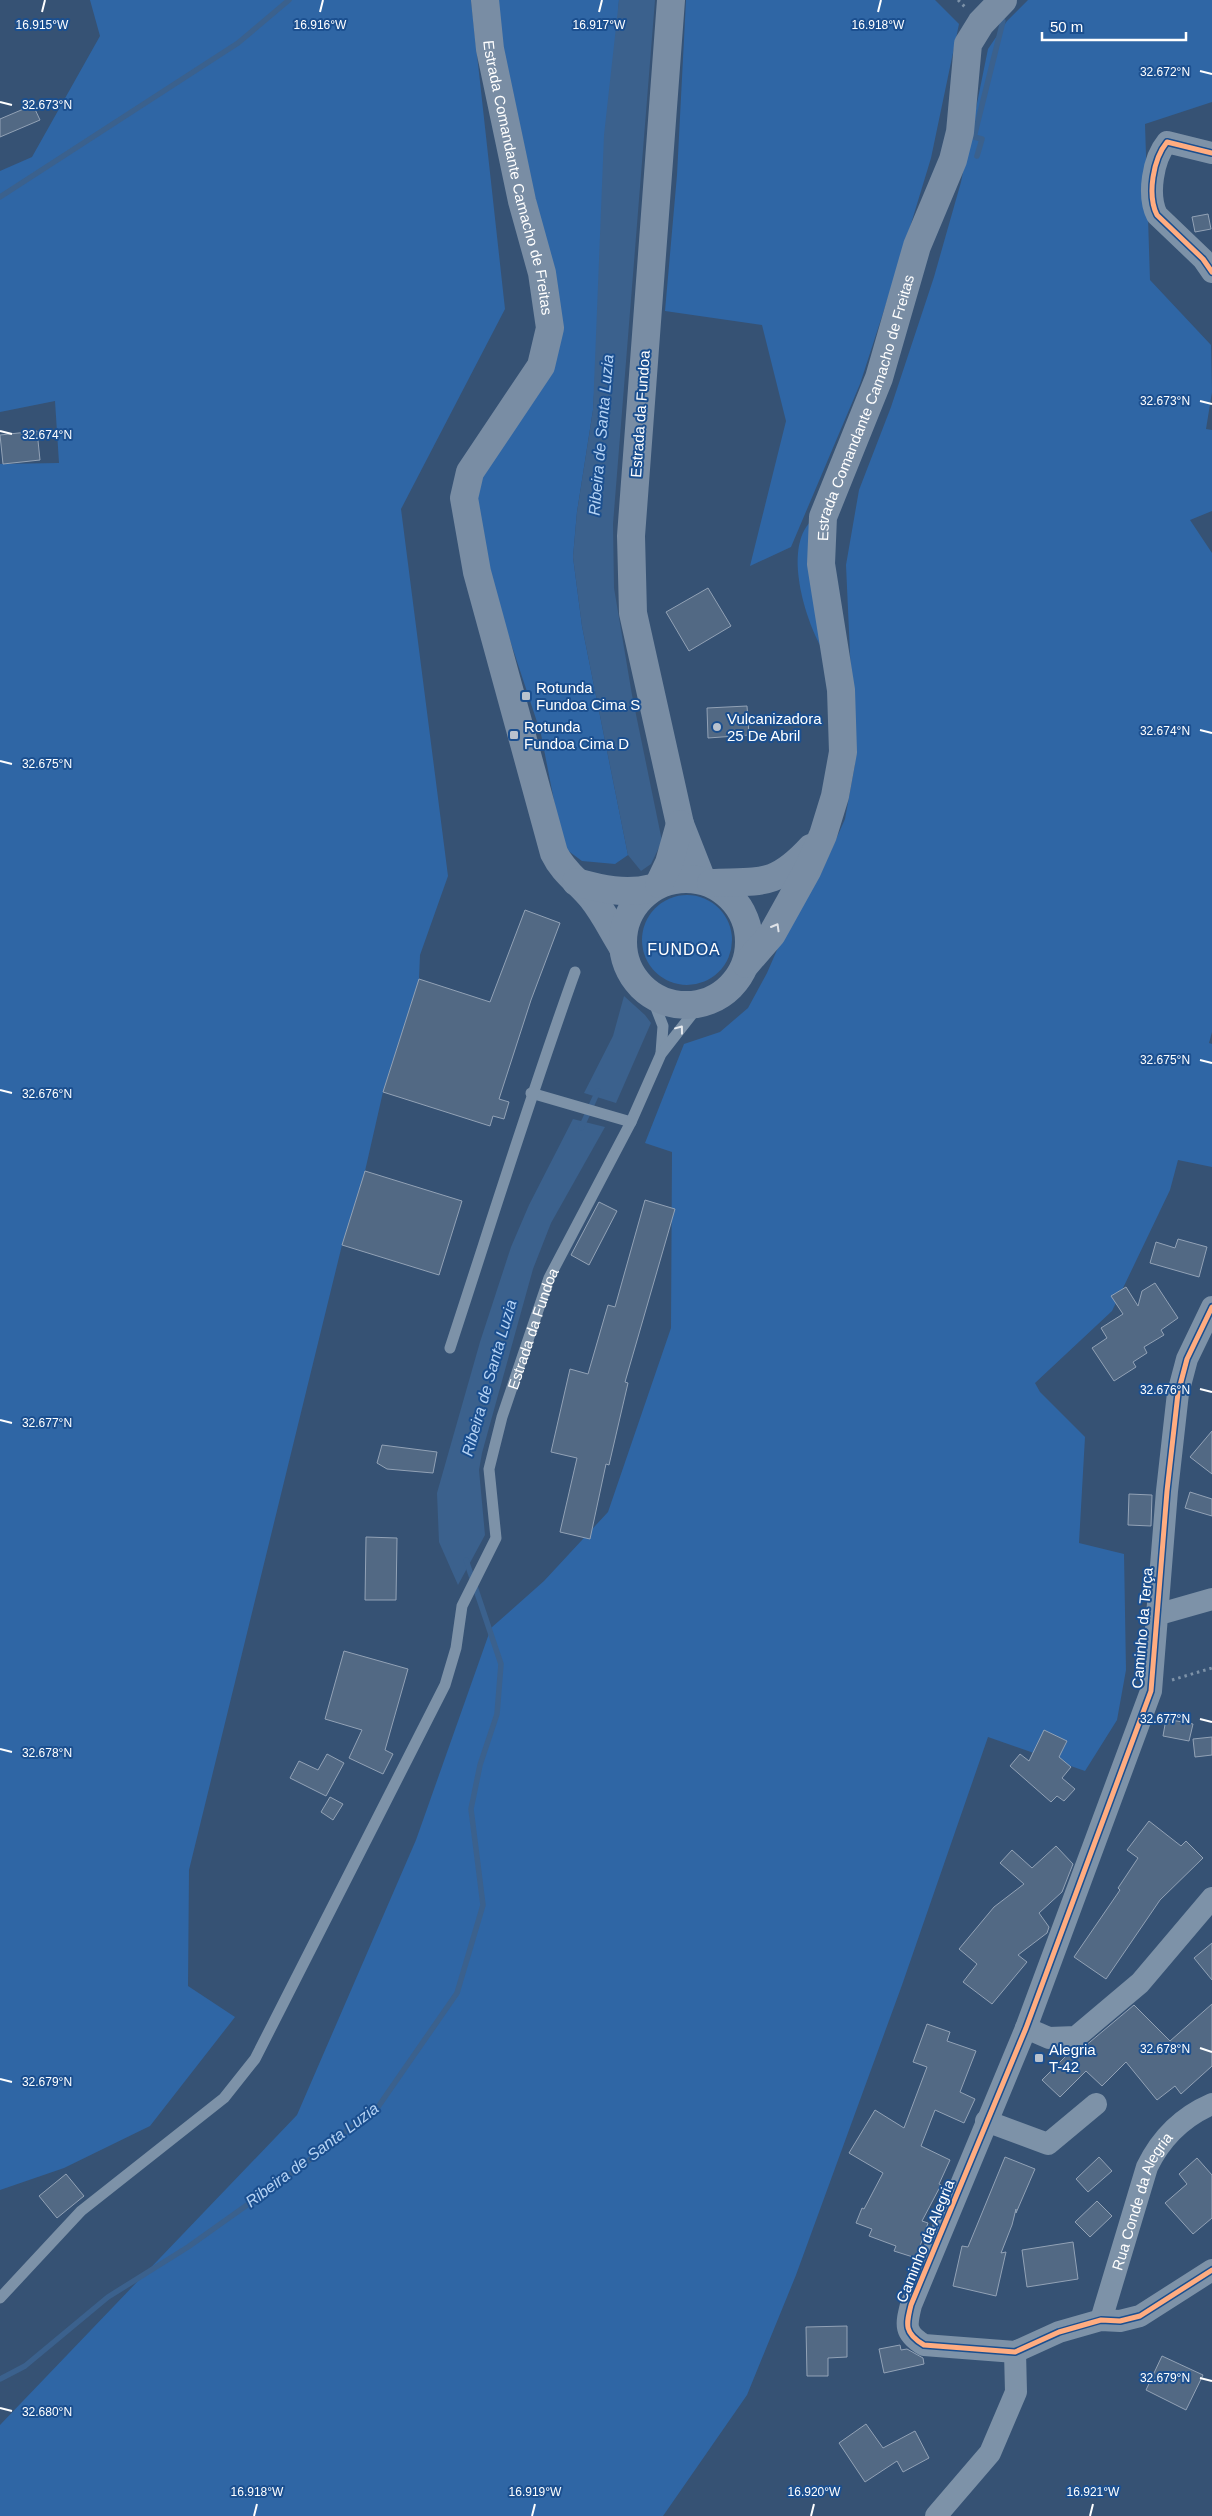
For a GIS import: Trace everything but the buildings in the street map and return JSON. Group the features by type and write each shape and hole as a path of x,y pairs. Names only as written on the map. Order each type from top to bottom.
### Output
{"main road":[{"name":"Estrada Comandante Camacho de Freitas","path":"485,0 490,49 522,201 542,273 550,328 541,366 470,472 464,498 477,572 554,853 563,868 603,913 622,946"},
{"name":"Estrada da Fundoa","path":"671,0 631,536 632,613 680,824 706,882"},
{"name":"Estrada Comandante Camacho de Freitas","path":"746,964 772,934 807,871 823,835 835,796 842,752 842,690 821,564 823,518 881,370 916,246 954,160 960,132 968,44 981,22 1003,0"},
{"name":"Estrada da Fundoa","path":"651,888 669,863 680,824"},
{"name":"Estrada Comandante Camacho de Freitas","path":"706,882 765,881 781,875 792,868 823,835"},
{"path":"576,882 616,891 651,888 684,878 706,882 731,897 745,917 750,940 746,964 728,990 700,1004 687,1005 657,998 631,973 622,946 626,919 651,888"}],"street":[{"path":"1212,153 1167,142 1159,151 1156,162 1152,206 1157,215 1203,259 1212,272"},
{"name":"Caminho da Terça","path":"1026,2028 1151,1691 1156,1615 1178,1393 1187,1359 1210,1314"},
{"path":"1156,1615 1212,1599"},
{"path":"1026,2028 1049,2038 1076,2037 1140,1983 1212,1898"},
{"name":"Caminho da Alegria","path":"1026,2028 911,2305 906,2324 912,2338 924,2345 1015,2352 1059,2332 1101,2320 1120,2321 1140,2316 1212,2270"},
{"path":"986,2121 1048,2144 1096,2104"},
{"name":"Rua Conde da Alegria","path":"1101,2320 1150,2160 1168,2133 1194,2112 1212,2104"},
{"path":"936,2516 990,2453 1016,2392 1015,2352"}],"lane":[{"path":"450,1348 532,1093 575,972"},
{"path":"657,998 663,1026 661,1054"},
{"path":"661,1054 700,1004"},
{"name":"Estrada da Fundoa","path":"0,2298 81,2212 224,2098 255,2059 445,1685 456,1648 462,1606 496,1538 489,1469 502,1417 529,1335 549,1278 632,1122 661,1054"},
{"path":"532,1093 632,1122"}],"path":[{"path":"1168,1681 1212,1668"}],"shaded area":[{"path":"90,0 471,0 505,309 401,509 448,876 420,955 419,979 383,1092 365,1171 342,1245 189,1870 188,1986 235,2017 150,2126 64,2168 0,2190 0,464 59,463 55,401 0,412 0,171 32,157 100,36"},
{"path":"495,0 619,0 593,410 577,512 573,557 582,626 628,855 615,864 582,861 563,847 541,734 498,604 471,486 550,371 495,30"},
{"path":"686,0 935,0 959,24 931,158 860,384 791,547 750,566 786,421 762,325 665,311 677,175"},
{"path":"1028,0 1212,0 1212,102 1145,124 1150,280 1211,345 1212,392 1206,429 1212,430 1212,511 1190,520 1212,553 1212,1032 1209,1043 1212,1044 1212,1167 1178,1160 1170,1190 1112,1311 1035,1383 1040,1392 1085,1437 1079,1543 1124,1554 1126,1670 1117,1720 1085,1771 988,1737 902,1985 796,2275 747,2395 663,2516 0,2516 0,2425 297,2115 416,1840 491,1628 544,1581 608,1512 671,1328 672,1152 645,1143 684,1044 720,1032 748,1008 767,973 790,920 821,873 845,819 855,764 846,565 859,490 891,407 934,277 961,182 988,49 1007,21"},
{"path":"811,521 822,649 815,636 804,603 798,566 799,549 803,533"},
{"path":"687,895 704,899 719,908 728,923 732,940 728,957 719,972 704,981 687,985 670,981 655,972 646,957 642,940 646,923 655,908 670,899"}],"water":[{"path":"619,0 655,0 613,524 614,588 632,695 662,841 651,864 641,871 628,855 582,626 573,557 577,512 593,410 604,135"},
{"path":"624,996 651,1023 616,1103 584,1093 613,1036"},
{"path":"573,1119 605,1127 551,1223 533,1269 482,1453 479,1470 485,1535 458,1585 439,1542 437,1493 480,1342 511,1247 529,1205"}],"waterway":[{"path":"0,197 238,43 289,0"},
{"path":"977,156 982,139 974,137 1003,21 997,16"},
{"name":"Ribeira de Santa Luzia","path":"581,1128 598,1091"},
{"name":"Ribeira de Santa Luzia","path":"0,2379 25,2366 108,2297 188,2247 303,2165 378,2107 457,1993 483,1905 471,1809 480,1765 497,1714 501,1664 466,1560"}],"cycle path":[{"path":"1212,153 1167,142 1155,167 1152,188 1152,198 1157,215 1203,259 1212,272"},
{"path":"1212,1307 1187,1359 1178,1393 1167,1491 1151,1691 1026,2028 911,2305 908,2328 917,2341 924,2345 1015,2352 1059,2332 1101,2320 1120,2321 1140,2316 1212,2270"}],"place":[{"name":"Rotunda Fundoa Cima S","path":"526,696"},
{"name":"Vulcanizadora 25 De Abril","path":"717,727"},
{"name":"Rotunda Fundoa Cima D","path":"514,735"},
{"name":"Alegria T-42","path":"1039,2058"}],"district":[{"name":"FUNDOA","path":"684,949"}]}
